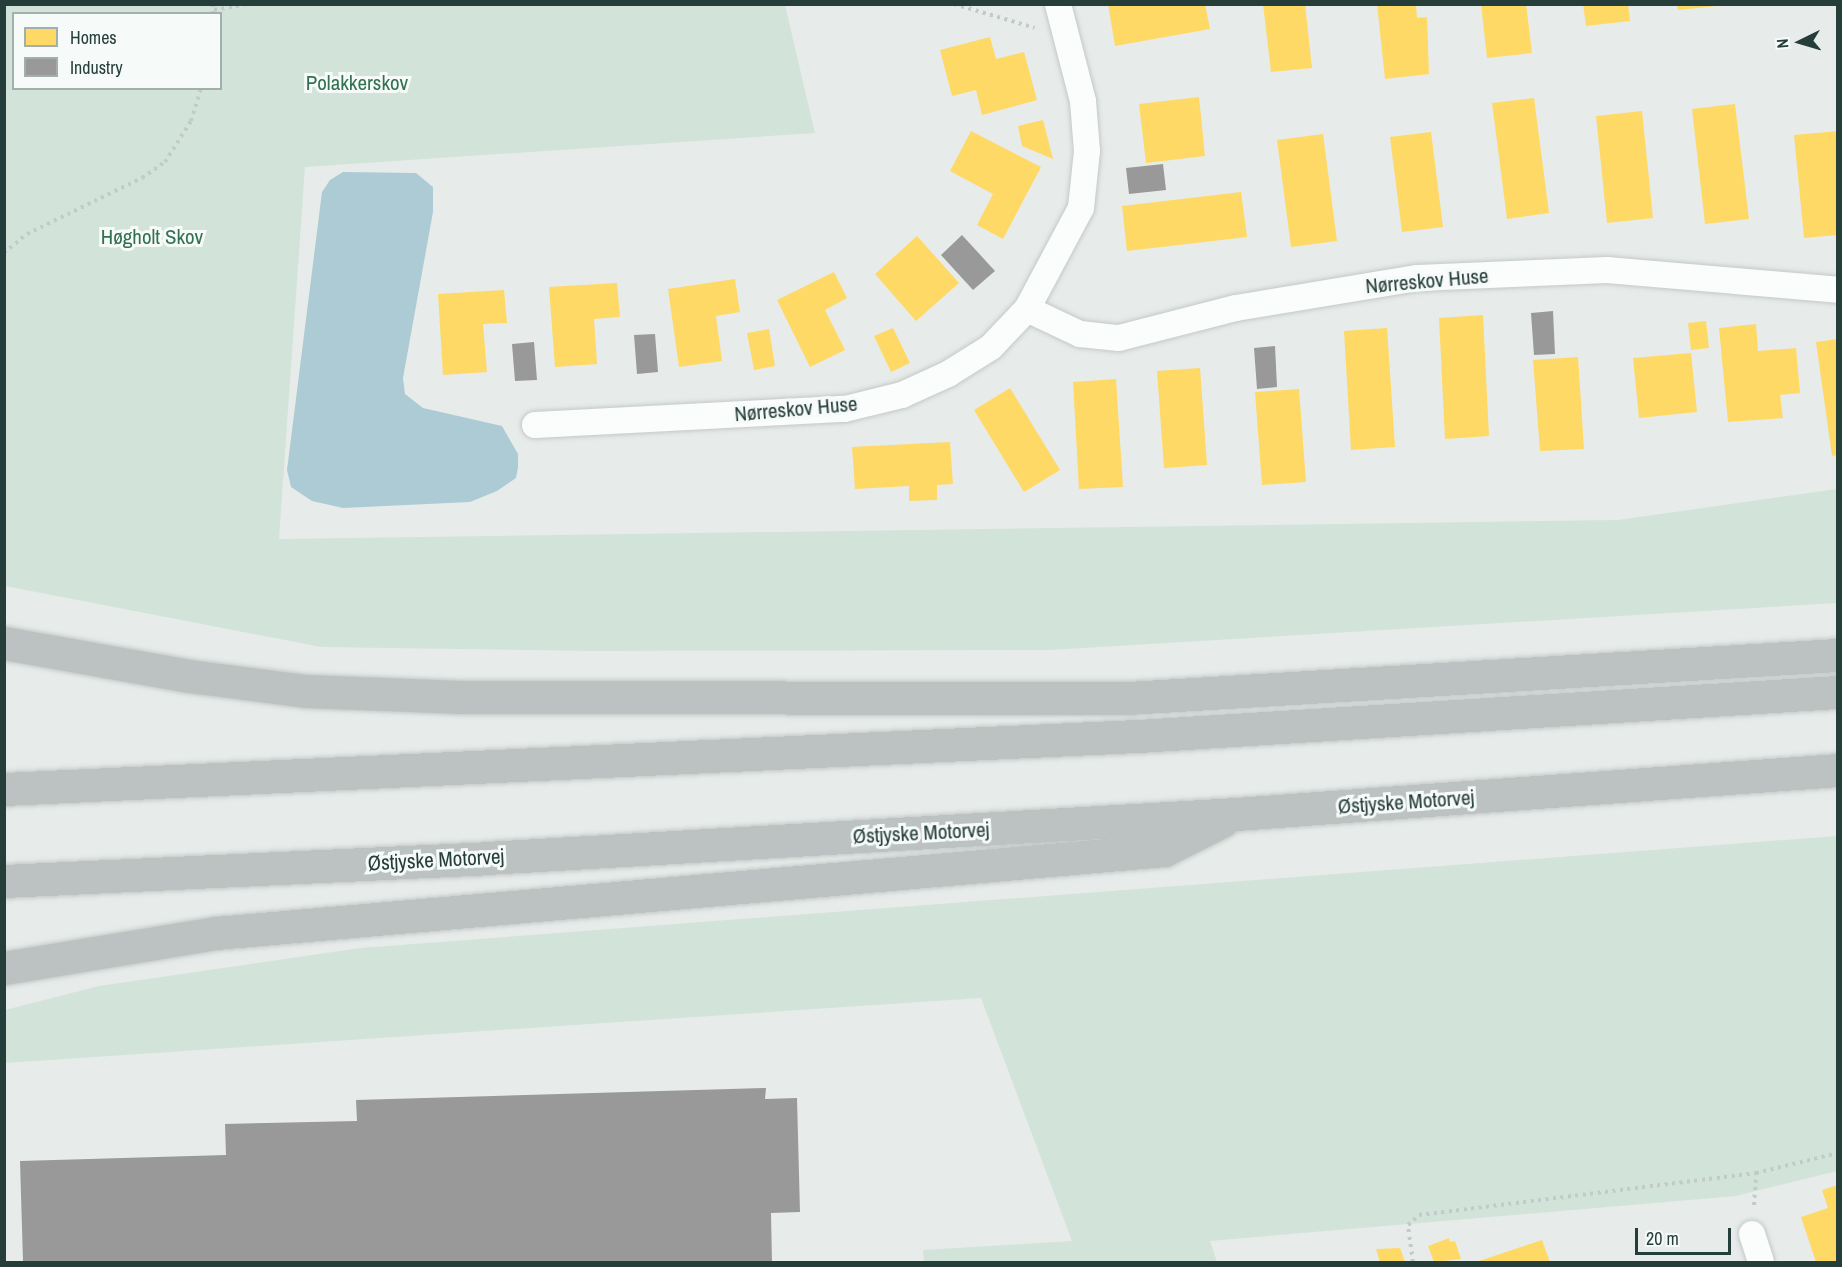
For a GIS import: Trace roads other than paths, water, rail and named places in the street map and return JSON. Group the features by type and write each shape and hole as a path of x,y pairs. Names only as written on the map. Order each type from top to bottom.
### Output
{"highway":[{"path":"4,643 189,676 306,691 461,697 1128,698 1838,655"},
{"path":"4,789 1138,736 1838,692"},
{"name":"Østjyske Motorvej","path":"4,881 488,858 1236,814 1838,770"},
{"path":"4,968 216,933 1164,850 1236,814"}],"street":[{"name":"Nørreskov Huse","path":"535,425 845,409 902,395 948,374 991,347 1027,309 1082,208 1087,151 1083,101 1062,17"},
{"name":"Nørreskov Huse","path":"1027,309 1080,334 1119,338 1236,308 1418,278 1607,270 1838,290"},
{"path":"1752,1234 1761,1263"}],"water":[{"path":"343,172 416,173 433,187 433,212 403,378 405,394 423,408 502,426 518,454 518,467 516,478 497,491 470,502 343,508 312,501 291,487 287,470 322,192 330,180"}],"park label":[{"name":"Polakkerskov","path":"357,83"},
{"name":"Høgholt Skov","path":"152,237"}]}
